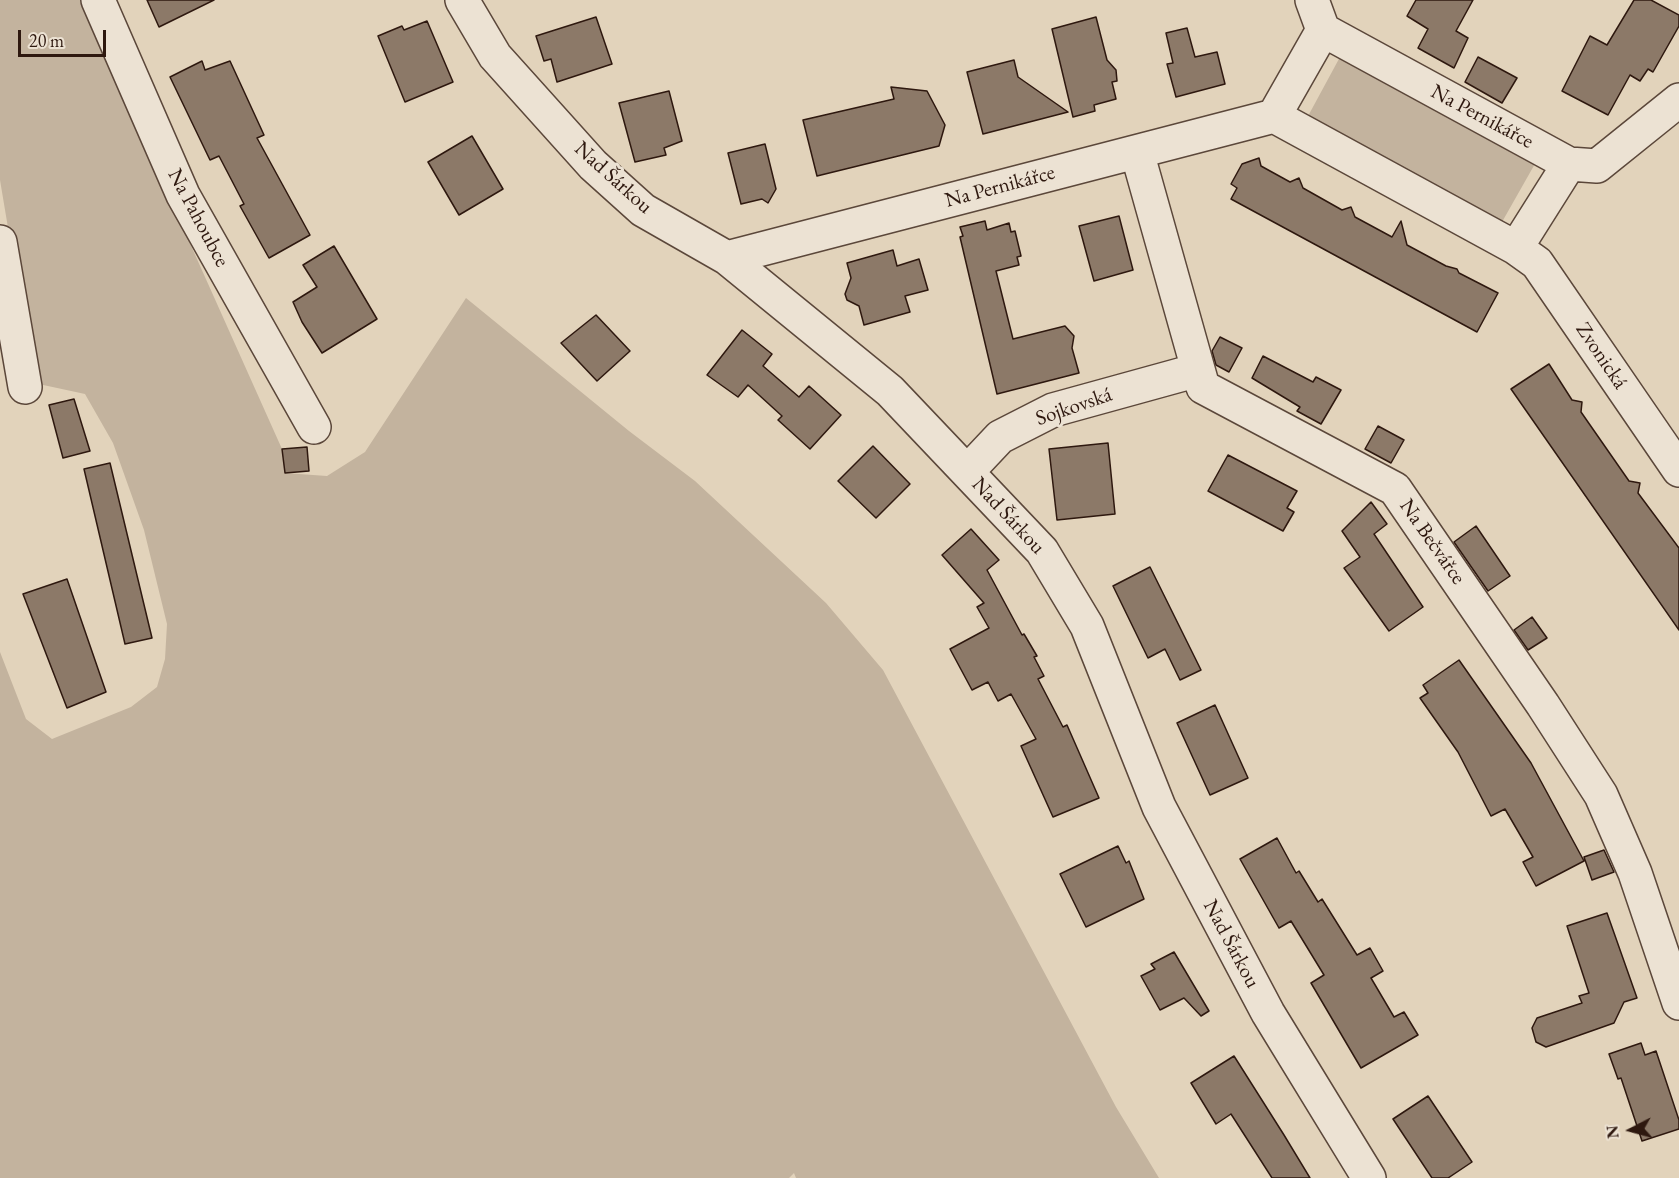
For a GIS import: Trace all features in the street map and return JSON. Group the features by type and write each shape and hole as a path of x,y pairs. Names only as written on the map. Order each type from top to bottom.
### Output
{"street":[{"name":"Na Pahoubce","path":"98,0 183,195 314,427"},
{"name":"Nad Šárkou","path":"462,0 495,57 593,165 643,210 727,258 890,391 1042,550 1087,626 1159,807 1268,1013 1370,1178"},
{"path":"1312,0 1323,30 1274,116 1516,248 1569,164"},
{"name":"Na Pernikářce","path":"1323,30 1569,164 1597,166 1679,100"},
{"name":"Na Pernikářce","path":"727,258 1274,116"},
{"name":"Na Bečvářce","path":"1137,152 1203,387 1395,489 1543,705 1601,795 1635,873 1679,1003"},
{"path":"0,242 25,387"},
{"name":"Zvonická","path":"1516,248 1537,263 1679,470"},
{"name":"Sojkovská","path":"967,472 1000,437 1053,410 1197,370"}],"shaded area":[{"path":"0,0 81,0 282,449 285,473 327,476 365,452 466,298 629,431 695,481 826,603 883,670 1116,1107 1159,1178 796,1178 794,1173 789,1178 0,1178 0,652 26,719 52,739 131,707 157,687 165,659 167,624 144,530 113,443 85,394 34,383 0,180"},
{"path":"1340,57 1536,162 1502,222 1307,118"}],"building":[{"path":"147,0 214,0 159,27"},
{"path":"1416,0 1473,0 1456,31 1468,38 1454,68 1418,48 1428,29 1407,16"},
{"path":"1634,0 1651,0 1679,15 1679,26 1653,72 1648,69 1640,81 1630,75 1608,115 1562,91 1590,36 1607,45"},
{"path":"596,17 612,64 557,82 551,59 544,61 536,36"},
{"path":"1096,17 1107,60 1116,70 1117,81 1112,82 1116,99 1094,105 1095,111 1073,117 1052,29"},
{"path":"427,21 453,82 405,102 378,36 402,26 404,30"},
{"path":"1187,28 1195,57 1217,52 1225,84 1176,97 1167,64 1173,63 1166,33"},
{"path":"1478,57 1517,78 1502,103 1465,82"},
{"path":"1014,60 1018,77 1068,112 983,134 967,72"},
{"path":"202,61 205,70 230,61 264,135 257,138 310,235 269,258 240,206 244,204 219,156 210,160 170,77"},
{"path":"891,87 927,91 945,125 939,146 817,176 803,120 894,99"},
{"path":"669,91 682,141 664,148 666,155 635,162 619,103"},
{"path":"472,136 503,189 459,215 428,162"},
{"path":"765,144 776,189 768,203 762,199 741,204 728,153"},
{"path":"1259,158 1261,166 1290,182 1299,178 1303,188 1342,210 1351,207 1355,217 1392,237 1401,221 1407,245 1446,266 1457,269 1459,273 1498,293 1477,332 1231,199 1237,188 1231,184 1242,164"},
{"path":"1119,216 1133,270 1094,281 1079,226"},
{"path":"985,221 987,230 1009,223 1011,232 1015,231 1021,256 1017,257 1019,265 996,271 1013,339 1065,326 1074,336 1072,348 1079,373 997,394 960,237 963,236 960,227"},
{"path":"334,246 377,319 322,353 302,322 293,302 317,287 303,265"},
{"path":"893,250 897,266 919,259 928,290 905,296 910,312 864,325 859,306 847,300 845,294 851,278 847,263"},
{"path":"596,315 630,351 597,381 561,343"},
{"path":"742,330 772,354 763,366 799,397 809,386 841,415 810,449 778,420 782,416 748,385 738,397 707,375"},
{"path":"1220,337 1242,348 1229,372 1216,365 1212,351"},
{"path":"1263,356 1313,382 1316,377 1341,390 1321,424 1297,411 1300,407 1252,378"},
{"path":"1549,364 1572,400 1582,402 1581,412 1629,481 1640,483 1638,493 1679,548 1679,630 1511,389"},
{"path":"74,399 90,451 63,458 49,405"},
{"path":"1378,426 1404,440 1391,463 1365,449"},
{"path":"1108,443 1115,514 1057,520 1049,449"},
{"path":"873,446 910,484 876,518 838,481"},
{"path":"307,447 309,471 285,473 282,449"},
{"path":"1228,455 1297,491 1287,508 1294,512 1283,531 1208,491"},
{"path":"110,463 152,638 125,644 84,469"},
{"path":"1371,502 1387,524 1374,534 1423,607 1389,631 1344,568 1360,557 1342,531"},
{"path":"1476,526 1510,576 1488,591 1454,542"},
{"path":"971,529 999,560 987,570 1022,635 1024,634 1037,656 1034,657 1044,676 1038,679 1063,727 1067,725 1099,798 1053,817 1021,746 1036,739 1011,694 998,701 988,682 972,690 950,649 989,628 977,607 984,603 942,555"},
{"path":"1150,567 1201,670 1180,680 1165,649 1148,658 1113,586"},
{"path":"67,579 106,692 67,708 23,594"},
{"path":"1532,617 1547,638 1528,650 1514,630"},
{"path":"1459,660 1531,763 1584,861 1536,886 1523,862 1533,857 1505,809 1491,816 1458,752 1420,698 1428,693 1423,685"},
{"path":"1215,705 1248,778 1210,795 1177,723"},
{"path":"1277,838 1296,873 1299,871 1318,902 1322,899 1357,955 1370,948 1383,971 1371,978 1394,1017 1404,1012 1418,1035 1361,1068 1311,983 1324,975 1291,921 1279,928 1240,859"},
{"path":"1118,846 1126,863 1129,861 1144,899 1086,927 1060,874"},
{"path":"1604,850 1614,872 1592,880 1584,857"},
{"path":"1607,913 1637,998 1624,1002 1614,1023 1546,1047 1536,1042 1532,1028 1537,1018 1582,1003 1579,996 1589,993 1567,926"},
{"path":"1174,952 1209,1011 1201,1016 1184,998 1160,1010 1141,976 1155,969 1151,964"},
{"path":"1641,1043 1645,1055 1656,1051 1679,1120 1679,1129 1642,1141 1621,1078 1618,1079 1609,1054"},
{"path":"1234,1056 1310,1178 1272,1178 1231,1114 1216,1124 1191,1083"},
{"path":"1428,1096 1472,1162 1448,1178 1432,1178 1393,1119"}]}
